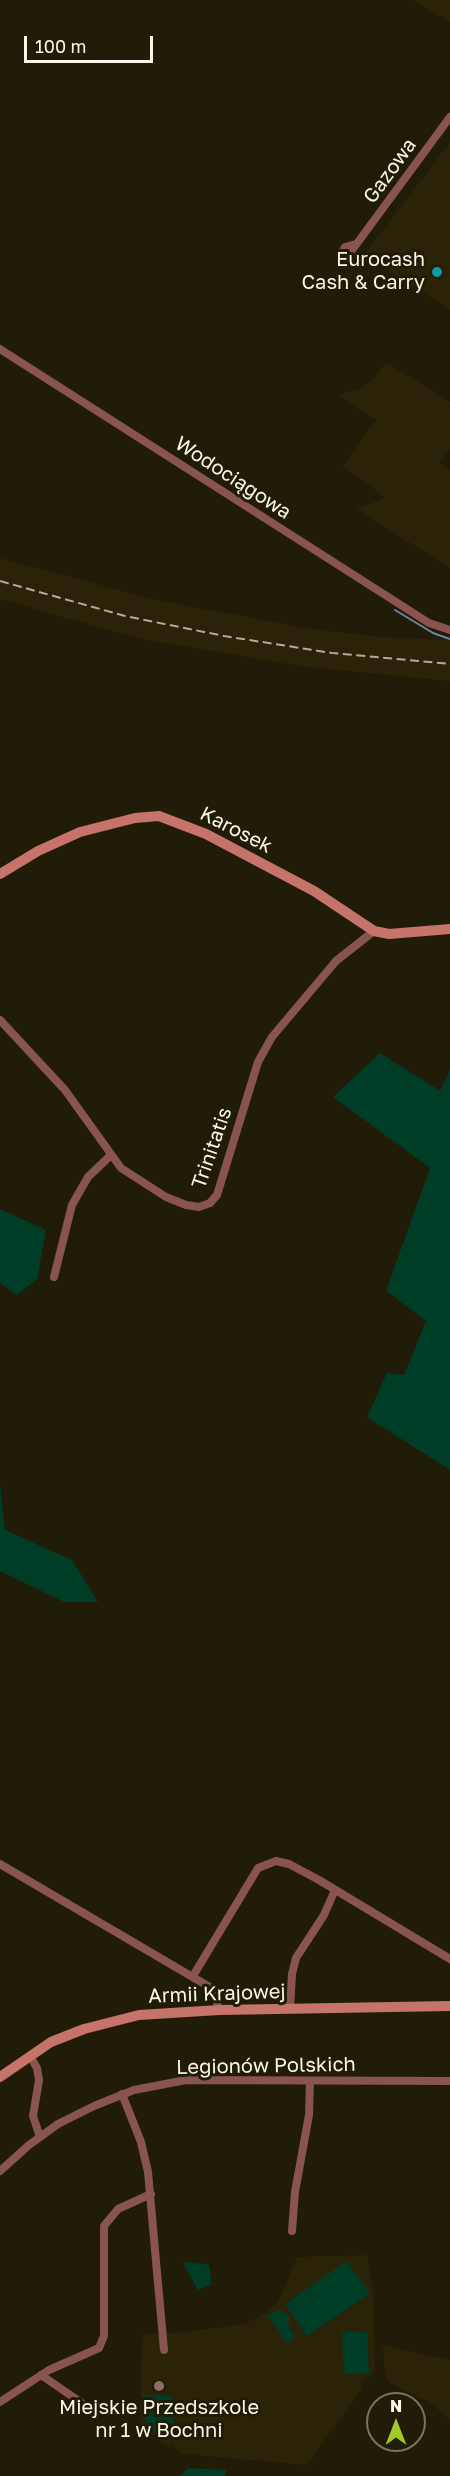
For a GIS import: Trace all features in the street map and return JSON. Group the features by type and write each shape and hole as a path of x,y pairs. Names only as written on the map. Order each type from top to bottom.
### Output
{"street":[{"name":"Gazowa","path":"357,244 450,117"},
{"name":"Wodociągowa","path":"0,349 429,623 450,630"},
{"name":"Karosek","path":"0,874 38,851 80,832 135,818 159,816 206,834 304,886 374,931 389,934 450,929"},
{"name":"Trinitatis","path":"0,1020 52,1074 121,1167 166,1197 186,1205 199,1207 210,1203 217,1195 258,1062 272,1037 336,961 374,931"},
{"path":"54,1277 72,1205 88,1177 111,1155"},
{"path":"193,1976 258,1868 276,1861 289,1864 450,1959"},
{"path":"0,1864 213,1989 219,2010"},
{"path":"291,2009 292,1974 296,1958 324,1915 335,1890"},
{"name":"Armii Krajowej","path":"0,2077 51,2042 118,2019 159,2012 450,2006"},
{"path":"30,2055 37,2068 39,2080 33,2116 40,2137"},
{"name":"Legionów Polskich","path":"0,2171 40,2137 94,2106 122,2094 186,2080 450,2081"},
{"path":"291,2231 295,2192 309,2115 309,2081"},
{"path":"122,2094 145,2155 151,2194 164,2350"},
{"path":"0,2402 41,2375 94,2351 102,2344 104,2226 118,2209 151,2194"},
{"path":"41,2375 95,2412"}],"shaded area":[{"path":"413,0 450,0 450,22 435,13"},
{"path":"450,142 450,310 364,255"},
{"path":"386,362 450,402 450,449 439,462 450,470 450,568 356,509 386,498 343,466 376,420 338,395 358,389 372,381"},
{"path":"0,558 153,599 304,628 381,637 450,640 450,681 300,666 147,640 76,621 0,599"},
{"path":"367,2255 373,2293 375,2373 362,2382 361,2389 307,2465 183,2454 174,2447 174,2443 170,2446 162,2442 140,2425 142,2334 175,2333 238,2325 259,2318 278,2302 297,2257"},
{"path":"383,2345 450,2360 450,2419 426,2401 426,2392 408,2392 389,2383 385,2377"}],"green space":[{"path":"380,1053 440,1091 450,1070 450,1470 367,1417 387,1373 404,1375 426,1321 386,1291 430,1168 333,1097"},
{"path":"0,1209 46,1230 37,1279 17,1295 0,1283"},
{"path":"0,1484 5,1530 72,1560 98,1602 64,1602 0,1571"},
{"path":"347,2261 370,2294 307,2336 285,2304"},
{"path":"183,2263 209,2265 212,2284 198,2290"},
{"path":"279,2309 283,2314 286,2312 291,2320 287,2323 295,2335 288,2344 268,2316"},
{"path":"367,2331 369,2373 344,2374 342,2332"},
{"path":"142,2395 172,2396 174,2438 166,2439 146,2426"},
{"path":"188,2468 226,2470 225,2476 180,2476"}],"waterway":[{"path":"395,610 433,633 450,639"}],"railway":[{"path":"0,581 125,616 224,636 332,653 450,664"}],"place":[{"name":"Eurocash Cash & Carry","path":"437,272"},
{"name":"Miejskie Przedszkole nr 1 w Bochni","path":"159,2386"}]}
